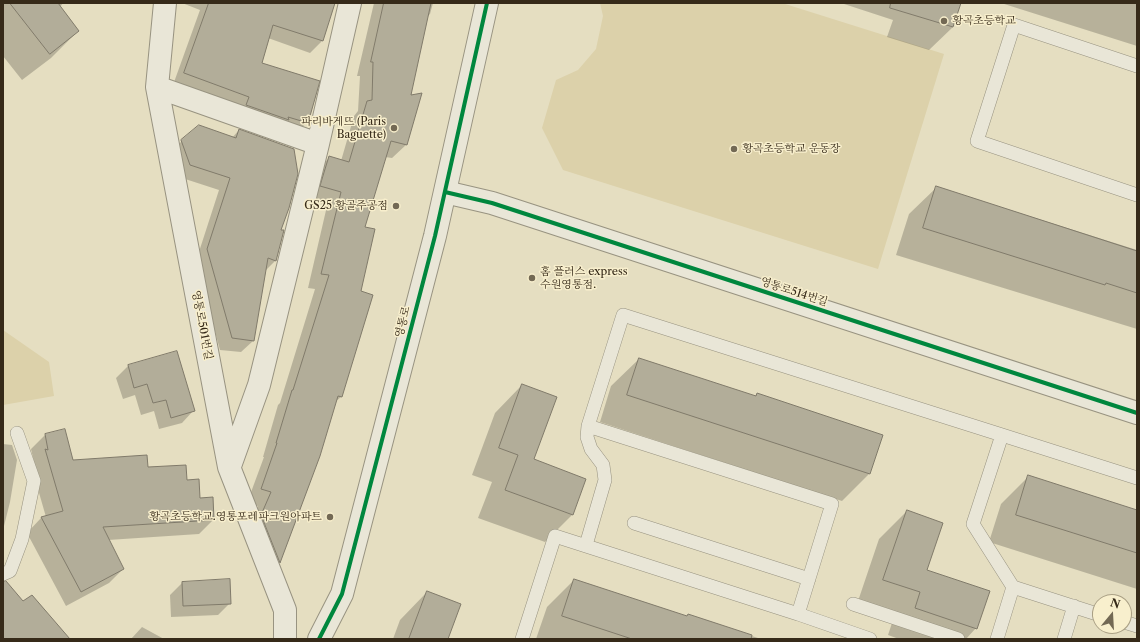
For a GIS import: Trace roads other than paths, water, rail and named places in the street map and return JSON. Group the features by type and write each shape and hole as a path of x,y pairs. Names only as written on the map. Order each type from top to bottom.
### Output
{"street":[{"name":"영통로501번길","path":"165,3 157,87 229,467 285,610 285,639"},
{"path":"229,467 259,385 318,144 350,3"},
{"name":"영통로","path":"319,639 342,594 445,192 487,3"},
{"path":"157,87 318,144"},
{"name":"영통로514번길","path":"445,192 492,203 1137,413"}],"lane":[{"path":"1137,66 1014,25 977,141 1137,195"},
{"path":"586,545 605,480 603,465 591,449 587,437 588,426 623,315 1137,478"},
{"path":"588,426 832,504 798,614"},
{"path":"3,574 10,571 22,539 34,481 17,433"},
{"path":"1002,434 973,524 1013,587 1092,612"},
{"path":"634,523 809,579"},
{"path":"522,639 555,536 798,614 870,639"},
{"path":"997,639 1013,587"},
{"path":"853,604 958,639"},
{"path":"1064,639 1074,606"}],"place":[{"name":"황곡초등학교","path":"944,21"},
{"name":"파리바게뜨 (Paris Baguette)","path":"394,128"},
{"name":"황곡초등학교 운동장","path":"734,149"},
{"name":"GS25 황골주공점","path":"396,206"},
{"name":"홈 플러스 express 수원영통점.","path":"532,278"},
{"name":"황곡초등학교.영통포레파크원아파트","path":"330,517"}]}
